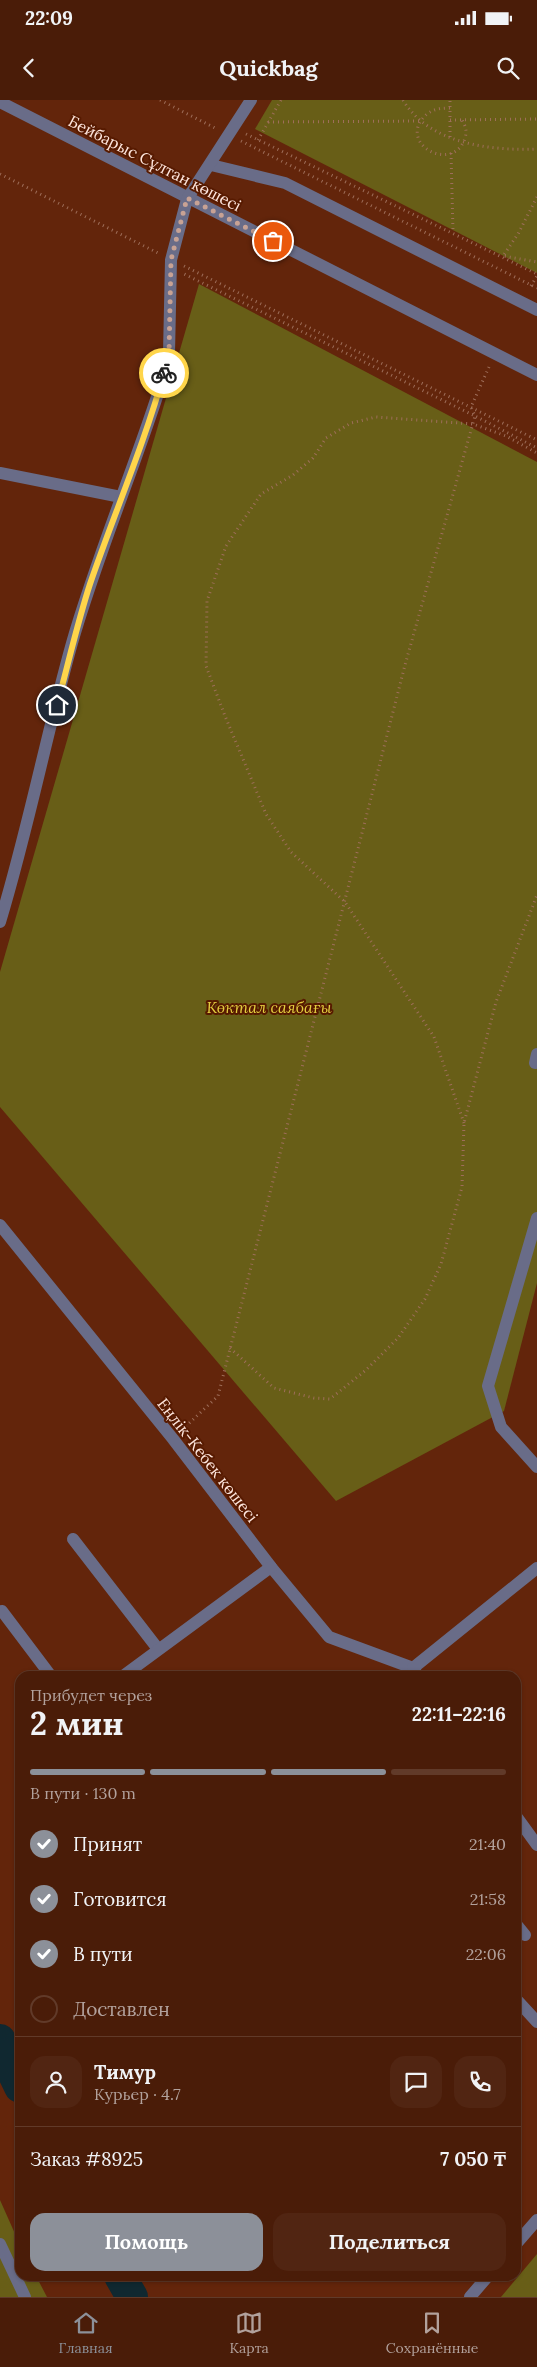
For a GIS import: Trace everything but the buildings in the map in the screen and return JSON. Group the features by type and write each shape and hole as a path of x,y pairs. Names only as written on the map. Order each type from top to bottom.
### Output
{"street":[{"path":"0,922 12,882 72,645 90,586 152,413 169,353 171,264 187,198 211,165 251,100"},
{"name":"Бейбарыс Сұлтан көшесі","path":"0,102 537,375"},
{"path":"211,165 285,183 537,310"},
{"path":"0,473 121,497"},
{"path":"537,1218 488,1386 501,1427 537,1467"},
{"name":"Еңлік-Кебек көшесі","path":"0,1225 173,1439 271,1567 330,1637 414,1671"},
{"path":"73,1539 158,1649"},
{"path":"130,1671 271,1567"},
{"path":"417,1671 537,1568"},
{"path":"2,1611 47,1671"},
{"path":"521,1823 537,1845"},
{"path":"521,1930 525,1934"},
{"path":"521,2004 537,2022"},
{"path":"521,2238 537,2220"},
{"path":"0,2244 15,2279"},
{"path":"16,2281 22,2296"},
{"path":"470,2297 484,2281"}],"path":[{"path":"160,100 232,132 537,288"},
{"path":"258,140 281,100"},
{"path":"403,100 421,121 433,131 463,142 496,147 537,149"},
{"path":"450,100 450,137"},
{"path":"450,108 437,108 427,113 421,121 417,129 419,140 426,149 434,154 450,153 458,150 463,142 466,127 462,120"},
{"path":"450,120 537,119"},
{"path":"268,122 421,121"},
{"path":"232,132 258,140 503,256 537,274"},
{"path":"450,153 453,233"},
{"path":"0,174 171,264 537,448"},
{"path":"503,256 518,234 537,197"},
{"path":"503,256 537,262"},
{"path":"171,264 537,440"},
{"path":"471,408 495,353"},
{"path":"173,1439 218,1396 405,665 475,416 471,408"},
{"path":"464,1123 434,1037 344,902 291,852 266,814 206,666 207,601 226,546 261,494 293,475 313,458 326,438 351,423 376,417 472,424 506,436 537,453"},
{"path":"230,1348 274,1388 314,1398 330,1398 366,1370 398,1338 425,1299 441,1264 462,1187 464,1123 496,1002 537,895"}],"green space":[{"path":"272,100 537,100 537,273 255,129"},
{"name":"Көктал саябағы","path":"199,284 537,462 537,1283 504,1411 336,1501 0,1107 0,972"},
{"path":"0,2200 15,2234 15,2281 39,2281 47,2297 0,2297"},
{"path":"537,2254 537,2297 501,2297 514,2281 521,2281 521,2273"}],"waterway":[{"path":"0,2040 1,2047 15,2076"},
{"path":"123,2281 132,2297"}],"way so far":[{"path":"164,373 169,353 171,260 187,198 273,241"}],"route":[{"path":"57,705 72,645 90,586 152,413 164,373"}]}
